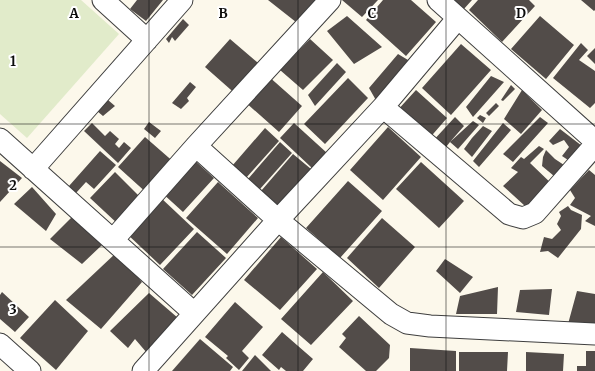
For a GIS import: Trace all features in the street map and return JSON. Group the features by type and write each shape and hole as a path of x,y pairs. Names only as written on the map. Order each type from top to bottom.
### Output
{"street":[{"path":"103,0 147,40"},
{"path":"33,169 182,0"},
{"path":"113,240 196,146 330,0"},
{"path":"438,0 595,141"},
{"path":"143,371 278,220 383,107 458,18"},
{"path":"383,107 509,214 523,218 535,213 595,145"},
{"path":"0,139 194,313"},
{"path":"196,146 278,220 391,314 407,324 595,334"},
{"path":"0,344 30,371"}],"green space":[{"path":"0,0 81,0 119,34 27,138 0,114"}],"building":[{"path":"137,0 163,0 146,21 130,9"},
{"path":"268,0 322,0 301,26"},
{"path":"342,0 378,0 362,17"},
{"path":"383,0 411,0 436,22 406,56 366,20"},
{"path":"452,0 472,0 463,10"},
{"path":"478,0 529,0 535,6 502,42 469,10"},
{"path":"581,0 595,0 595,10 594,11"},
{"path":"347,16 382,47 354,64 327,31"},
{"path":"540,16 574,45 546,79 511,49"},
{"path":"183,19 189,25 175,41 172,37 169,43 166,39"},
{"path":"230,39 264,68 239,97 205,67"},
{"path":"310,39 333,60 303,90 280,70"},
{"path":"581,43 588,50 579,60 595,71 595,103 590,108 553,78"},
{"path":"461,44 491,70 451,115 422,88"},
{"path":"595,48 595,64 587,56"},
{"path":"398,54 413,63 377,102 369,88"},
{"path":"337,63 346,72 315,106 308,95"},
{"path":"267,75 302,106 279,132 244,101"},
{"path":"491,76 504,82 473,117 466,107"},
{"path":"348,78 368,98 325,144 304,124"},
{"path":"190,82 196,87 187,98 189,101 181,109 172,103"},
{"path":"511,85 515,89 503,101 501,100"},
{"path":"416,90 447,118 427,141 395,113"},
{"path":"522,90 542,110 521,134 504,119"},
{"path":"108,100 115,106 103,116 97,111"},
{"path":"496,103 499,106 489,116 486,113"},
{"path":"480,115 486,118 483,123 477,118"},
{"path":"455,117 464,126 442,152 431,143"},
{"path":"540,117 548,123 513,162 503,154"},
{"path":"473,121 479,125 458,149 450,142"},
{"path":"149,122 161,131 155,138 144,129"},
{"path":"92,123 105,136 110,131 119,139 115,144 119,148 124,142 131,148 118,163 84,131"},
{"path":"294,123 327,153 312,168 280,138"},
{"path":"503,123 511,130 479,167 473,161"},
{"path":"483,126 492,131 472,157 464,149"},
{"path":"388,127 421,157 383,200 350,170"},
{"path":"265,128 279,141 246,178 232,166"},
{"path":"560,129 586,149 574,164 562,156 569,147 564,140 553,145 549,141"},
{"path":"145,137 176,164 149,195 118,167"},
{"path":"280,142 292,153 260,189 248,179"},
{"path":"539,146 544,149 530,163 555,187 547,196 525,206 503,186 518,172 511,168 521,157 524,159"},
{"path":"546,150 555,159 570,169 554,176 542,166 543,157"},
{"path":"100,151 116,165 94,189 86,182 76,193 69,186"},
{"path":"293,154 311,169 279,206 261,191"},
{"path":"192,158 214,178 183,212 161,192"},
{"path":"0,161 22,178 0,202"},
{"path":"421,162 464,201 439,228 396,189"},
{"path":"589,170 595,175 595,226 585,221 591,216 570,205 575,198 570,190"},
{"path":"115,172 143,200 119,225 90,198"},
{"path":"348,181 382,211 340,258 306,228"},
{"path":"218,182 258,218 227,254 186,218"},
{"path":"32,187 56,214 46,231 14,204"},
{"path":"160,197 194,229 160,265 126,233"},
{"path":"568,206 571,210 582,215 581,229 558,258 548,251 540,252 544,237 552,239 561,230 557,224 561,216 559,212"},
{"path":"75,214 102,245 82,264 50,239"},
{"path":"382,218 415,247 379,288 347,258"},
{"path":"197,232 226,258 192,295 163,269"},
{"path":"281,237 317,269 280,310 244,280"},
{"path":"117,252 142,282 101,329 66,300"},
{"path":"445,259 473,277 460,293 436,271"},
{"path":"323,272 353,301 311,345 281,319"},
{"path":"498,287 497,314 456,314 460,296"},
{"path":"552,289 549,315 516,312 520,290"},
{"path":"577,291 595,294 595,325 568,324"},
{"path":"2,292 29,317 15,332 0,319 0,295"},
{"path":"149,293 178,318 147,353 135,339 128,348 110,331"},
{"path":"55,300 88,331 56,370 20,338"},
{"path":"235,302 263,327 242,351 249,358 239,370 226,358 228,356 205,337"},
{"path":"359,316 390,345 389,358 376,371 366,371 339,347 346,338 342,334"},
{"path":"282,332 313,359 303,371 286,371 281,367 279,370 262,355"},
{"path":"200,339 233,367 230,371 172,371"},
{"path":"410,348 456,351 456,371 410,371"},
{"path":"586,351 595,351 595,371 577,371 577,366 586,366"},
{"path":"459,352 508,352 507,371 459,371"},
{"path":"526,352 564,354 563,371 526,371"},
{"path":"255,355 271,371 242,371"}]}
